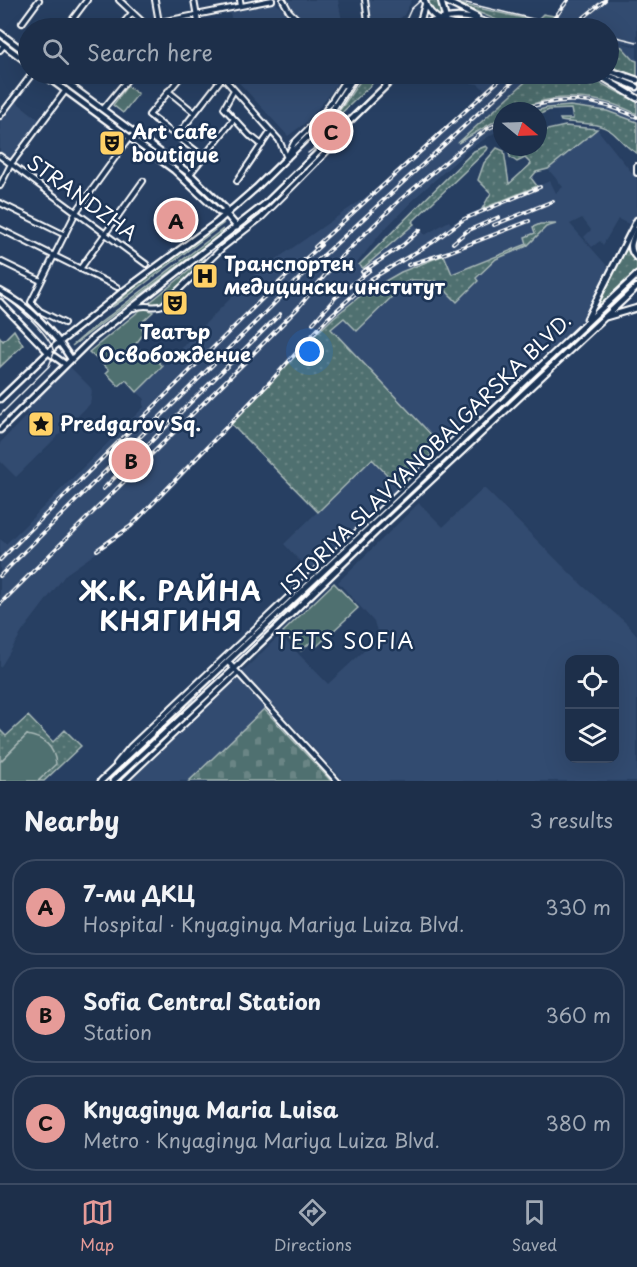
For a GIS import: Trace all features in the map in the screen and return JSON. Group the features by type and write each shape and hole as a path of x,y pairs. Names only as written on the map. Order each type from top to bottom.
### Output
{"main road":[{"path":"442,0 445,9 444,18"},
{"path":"442,0 478,18"},
{"path":"424,2 436,18"},
{"path":"421,18 424,2"},
{"path":"0,33 18,46"},
{"path":"2,43 18,55"},
{"path":"619,74 637,80"},
{"path":"619,80 637,87"},
{"path":"57,84 174,170 219,212 226,214"},
{"path":"69,84 190,174 225,208 226,214 237,227"},
{"path":"0,399 59,342 226,214 327,118 347,84"},
{"path":"0,430 65,364 122,314 265,204 388,84"},
{"path":"614,84 637,98"},
{"path":"584,324 637,220"},
{"path":"637,230 631,247 637,258"},
{"name":"ISTORIYA SLAVYANOBALGARSKA BLVD.","path":"103,780 637,275"},
{"name":"ISTORIYA SLAVYANOBALGARSKA BLVD.","path":"113,781 236,671 637,287"},
{"path":"0,291 24,305 59,342 71,359"},
{"path":"0,302 48,352 65,364"},
{"path":"603,318 637,308"}],"street":[{"path":"26,18 39,0"},
{"path":"74,18 87,0"},
{"path":"119,0 137,18"},
{"path":"155,0 158,18"},
{"path":"194,0 197,18"},
{"path":"240,0 241,6"},
{"path":"178,18 272,0"},
{"path":"283,0 296,18"},
{"path":"365,0 368,18"},
{"path":"128,18 132,13"},
{"path":"0,50 2,43"},
{"path":"0,116 24,84"},
{"path":"103,109 124,84"},
{"path":"174,84 149,115 204,157"},
{"path":"177,136 214,84"},
{"path":"228,84 279,140 287,158"},
{"path":"287,158 289,143 317,120 344,84"},
{"path":"0,186 11,164 66,90"},
{"path":"234,90 224,108 251,137 262,145"},
{"path":"168,91 195,113"},
{"path":"190,174 234,118"},
{"path":"122,314 144,305 156,307 164,305 222,248 262,217 342,135 347,124"},
{"path":"237,181 271,132"},
{"path":"64,323 40,311 31,302 76,212 130,137"},
{"path":"279,140 289,143"},
{"name":"STRANDZHA","path":"0,156 146,264"},
{"path":"637,166 637,173"},
{"path":"80,269 143,181"},
{"path":"0,203 64,235"},
{"path":"0,229 117,287"},
{"path":"0,261 41,281"},
{"name":"ISTORIYA SLAVYANOBALGARSKA BLVD.","path":"103,780 124,755 477,418"},
{"path":"228,662 337,781"},
{"name":"ISTORIYA SLAVYANOBALGARSKA BLVD.","path":"124,781 236,671"}],"shaded area":[{"path":"283,0 338,0 341,18 296,18"},
{"path":"367,0 412,0 400,18 370,18"},
{"path":"565,0 637,0 637,45 619,42 619,18 552,18"},
{"path":"275,2 286,13 282,18 231,18 230,12"},
{"path":"619,42 637,47 637,61 634,60 619,46"},
{"path":"240,84 336,84 308,121 288,136"},
{"path":"478,84 523,84 503,102 493,102 493,111 461,140 493,122 493,134 463,153 417,196 380,234 357,263 363,268 414,224 425,235 449,221 451,224 550,181 556,193 563,187 548,169 597,129 637,179 637,213 631,225 618,219 603,245 600,241 592,247 584,237 591,230 582,218 570,224 609,268 586,315 559,343 535,360 461,430 441,445 330,330 344,317 358,331 409,280 436,281 456,302 478,281 475,278 496,259 527,246 546,227 553,225 540,224 533,227 535,233 527,243 452,274 444,255 364,293 308,342 132,528 66,574 22,632 0,668 0,539 6,544 144,407 145,399 137,392 255,274 377,189 486,91"},
{"path":"571,98 615,104 637,114 637,122 593,108 570,106 547,108 547,102 541,102"},
{"path":"14,100 41,121 10,162 0,155 0,120"},
{"name":"Predgarov Sq.","path":"69,368 90,387 92,391 90,404 16,477 0,461 0,443 28,414 25,411"},
{"path":"372,459 399,487 310,572 284,544"},
{"path":"484,488 583,586 637,635 637,781 344,781 271,702 189,781 129,781 280,635 328,684 379,637 374,622 338,582 419,503 443,527"}],"green space":[{"path":"438,0 442,6 441,16 433,13 427,2"},
{"path":"456,3 523,18 492,18"},
{"path":"543,14 554,16 552,18 539,18"},
{"path":"619,46 637,61 637,76 619,70"},
{"path":"358,84 372,84 371,85 331,123"},
{"path":"523,84 602,84 637,102 637,114 616,105 582,98 503,102"},
{"path":"127,86 138,94 123,113 113,105"},
{"path":"570,106 607,111 637,122 637,153 606,128 594,124 561,121 560,119 573,119 571,109 547,111 547,108"},
{"path":"493,111 493,122 458,143"},
{"path":"565,126 597,129 548,169 536,172 531,178 537,186 482,209 491,193 478,180 484,163 493,153 493,156 505,156 509,184 531,164 525,158 517,162 510,156 547,156 547,130"},
{"path":"486,146 487,150 412,222 414,224 363,268 359,265 474,151"},
{"path":"224,223 112,307 136,286 219,224"},
{"path":"540,224 556,224 546,227 527,246 496,259 476,278 478,281 457,302 436,281 409,280 357,331 344,318 331,329 441,445 399,487 372,459 318,512 231,424 308,342 364,293 401,272 444,255 452,274 527,244 525,237 535,233 533,227"},
{"path":"637,224 629,248 637,263 637,271 593,312"},
{"path":"223,229 218,236 72,346 88,332"},
{"path":"205,258 164,303 156,305 149,303"},
{"path":"144,307 153,312 140,324 144,333 135,345 150,360 155,359 163,366 137,392 126,380 119,386 106,373 109,370 89,352"},
{"path":"14,330 23,345 0,367 0,337 3,341"},
{"path":"334,583 358,608 317,646 312,641 301,651 283,632"},
{"path":"264,709 331,781 189,781"},
{"path":"28,716 53,742 65,730 81,746 44,781 38,781 55,764 27,735 0,762 0,730 6,736"},
{"path":"27,735 47,744 53,752 56,764 38,781 0,781 0,762"}],"tram line":[{"path":"454,0 529,18"},
{"path":"407,18 411,9 420,1"},
{"path":"619,38 637,42"},
{"path":"320,132 335,116 356,84"},
{"path":"308,153 383,84"},
{"path":"0,294 40,329 54,353 49,366 0,415"}],"railway":[{"path":"554,18 568,0"},
{"path":"583,18 605,0"},
{"path":"315,247 495,84"},
{"path":"0,576 313,265 510,84"},
{"path":"547,103 563,101 592,103 637,117"},
{"path":"0,604 245,362 298,308 336,262 401,199 466,145 493,126"},
{"path":"97,550 131,526 270,382 327,319 371,279 433,242 464,219 540,187"},
{"path":"494,225 553,201"},
{"path":"453,243 467,231 499,217"},
{"path":"408,265 529,221"},
{"path":"362,272 403,245 420,230"},
{"path":"0,560 272,289 321,245"},
{"path":"313,323 336,297 370,270"},
{"path":"103,489 280,314"}],"place":[{"name":"Knyaginya Maria Luisa","path":"331,131"},
{"name":"Art cafe boutique","path":"112,143"},
{"name":"7-ми ДКЦ","path":"176,220"},
{"name":"Транспортен медицински институт","path":"205,276"},
{"name":"Театър Освобождение","path":"175,303"},
{"name":"Predgarov Sq.","path":"41,424"},
{"name":"Sofia Central Station","path":"131,460"}],"district":[{"name":"Ж.К. РАЙНА КНЯГИНЯ","path":"171,607"},
{"name":"TETS SOFIA","path":"345,642"}]}
